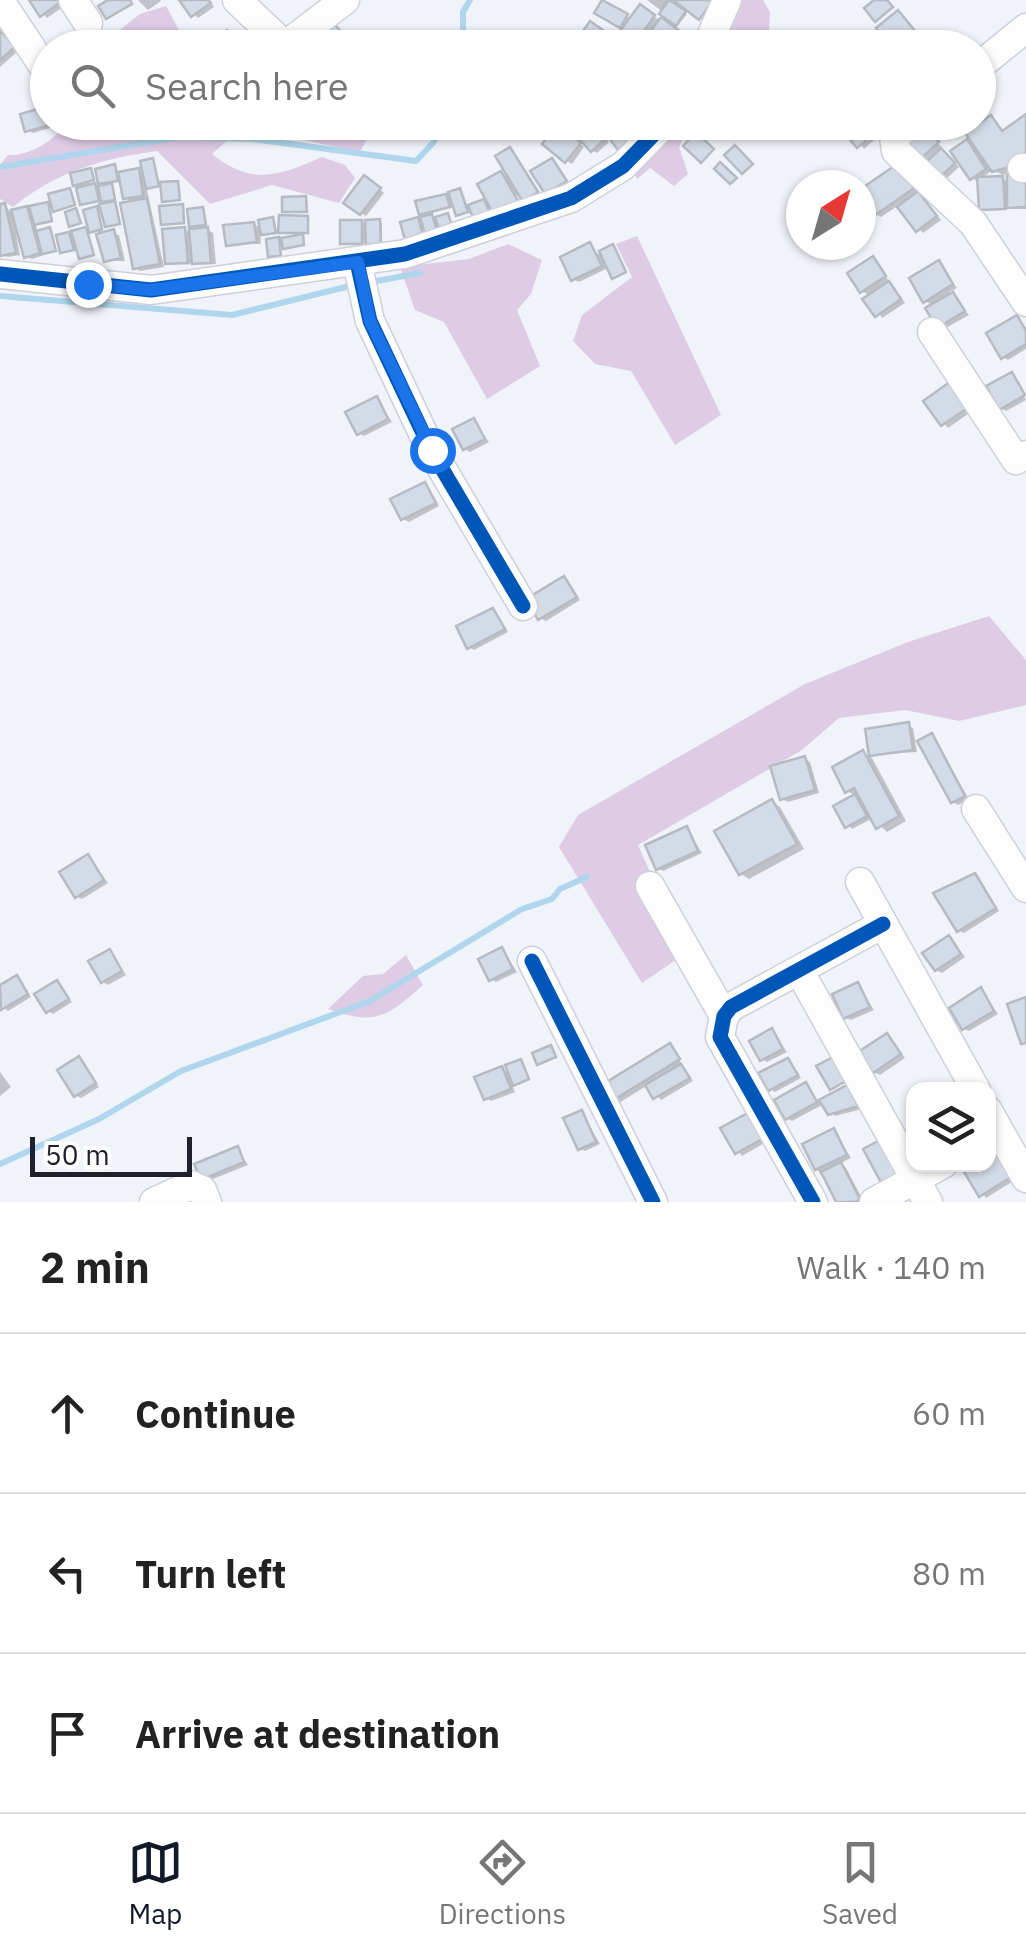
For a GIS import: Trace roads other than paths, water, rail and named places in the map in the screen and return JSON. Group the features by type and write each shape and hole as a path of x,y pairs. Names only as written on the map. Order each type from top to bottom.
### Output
{"street":[{"path":"238,0 269,30"},
{"path":"306,30 345,0"},
{"path":"714,30 727,0"},
{"path":"0,1 30,46"},
{"path":"996,53 1026,28"},
{"path":"0,274 151,290 405,254 571,198 623,166 648,140"},
{"path":"894,140 896,151 1016,266 1026,302"},
{"path":"358,262 370,321 432,450 523,606"},
{"path":"932,332 1023,463"},
{"path":"976,809 1026,888"},
{"path":"860,882 972,1082"},
{"path":"650,886 724,1016 720,1037 813,1202"},
{"path":"724,1016 883,924"},
{"path":"532,961 653,1202"},
{"path":"799,970 922,1191 874,1202"},
{"path":"996,1133 1026,1178"},
{"path":"154,1202 191,1185 202,1190 207,1202"}],"waterway":[{"path":"463,30 463,12 470,0"},
{"path":"0,167 161,140"},
{"path":"260,140 416,161 434,140"},
{"path":"371,282 420,273"},
{"path":"0,296 232,315 354,285"},
{"path":"0,1164 99,1119 181,1071 370,1001 522,909 552,899 560,889 587,877"}]}
